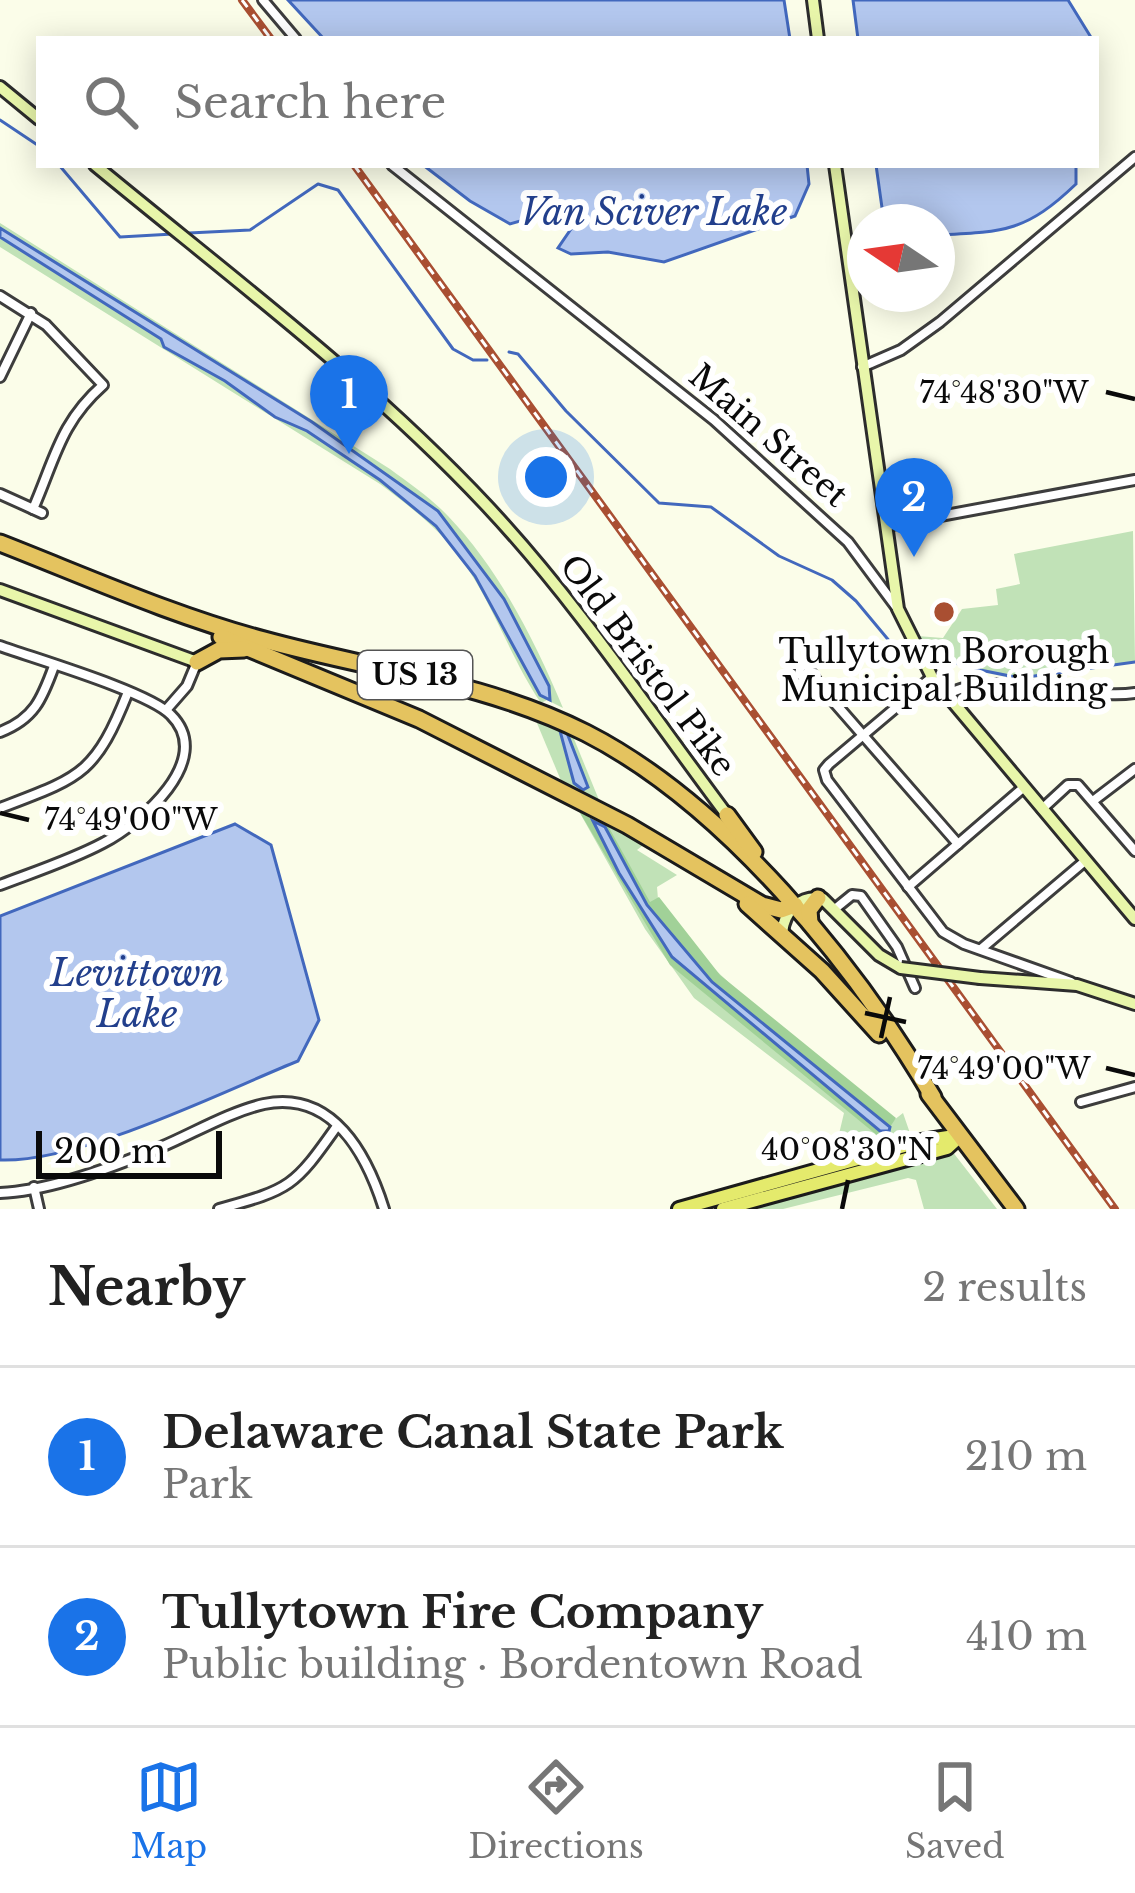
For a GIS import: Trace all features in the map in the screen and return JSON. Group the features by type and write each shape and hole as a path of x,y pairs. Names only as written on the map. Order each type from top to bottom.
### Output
{"highway":[{"name":"US 13","path":"0,548 418,719 627,825 706,874 782,933 855,1006 933,1097 1016,1209"},
{"name":"US 13","path":"0,548 226,629 470,688 549,716 603,742 659,778 708,818 789,899 912,1062 933,1097"},
{"path":"196,662 225,649 256,651"},
{"path":"706,874 767,907 781,910 789,899 727,815"},
{"path":"811,926 809,910 818,898"}],"main road":[{"path":"813,0 818,36"},
{"path":"0,86 36,116"},
{"name":"Old Bristol Pike","path":"99,168 343,371 488,508 545,574 727,815"},
{"path":"835,168 898,609"},
{"path":"0,590 196,662"},
{"name":"Main Street","path":"898,609 932,676 1133,912"},
{"path":"782,933 789,899 818,898 836,908 879,955 901,968 1078,985 1135,1004"},
{"path":"679,1209 922,1141 961,1135"},
{"path":"723,1209 947,1148 961,1135"}],"street":[{"path":"263,0 293,36"},
{"path":"862,367 902,350 1035,245 1135,157"},
{"name":"Main Street","path":"396,168 708,415 848,542 898,609"},
{"path":"0,296 31,313 104,385 61,435 38,511 0,494"},
{"path":"0,377 31,313"},
{"path":"884,526 1135,480"},
{"path":"0,646 166,710 181,729 184,756 178,773 158,799 128,827 101,844 0,885"},
{"path":"166,710 187,686 196,662"},
{"path":"0,732 37,709 54,666"},
{"path":"932,676 825,768 826,780 943,932 1078,985"},
{"path":"819,685 958,844"},
{"path":"947,695 968,686 1048,687 1102,697 1135,693"},
{"path":"0,808 50,789 83,769 106,743 128,692"},
{"path":"1093,801 1135,770"},
{"path":"1042,809 1071,784 1084,790 1135,851"},
{"path":"908,887 1023,788"},
{"path":"980,949 1085,861"},
{"path":"836,908 852,895 861,896 902,955 915,988"},
{"path":"1081,1102 1135,1088"},
{"path":"0,1193 156,1150 268,1103 308,1108 337,1126 368,1160 384,1209"},
{"path":"219,1209 286,1187 302,1174 337,1126"},
{"path":"34,1186 39,1209"}],"green space":[{"path":"0,223 390,469 435,503 499,582 563,708 547,700 541,703 465,565 418,513 380,484 0,247"},
{"path":"1133,531 1135,662 1020,678 925,652 917,636 943,638 962,609 998,605 996,589 1020,584 1014,554"},
{"path":"534,716 572,734 599,800 562,783"},
{"path":"576,806 647,842 637,850 677,875 657,887 658,899 704,959 894,1120 903,1113 912,1139 833,1162 839,1155 834,1155 844,1113 694,998 645,929"},
{"path":"576,806 593,821 619,873 672,957 880,1131 878,1136 670,965"},
{"path":"601,823 607,824 650,902 659,897 720,975 896,1118 890,1127 712,982 647,905"},
{"path":"952,1151 997,1209 924,1209 916,1180 908,1178 783,1209 758,1209 765,1201"}],"water":[{"path":"288,0 784,0 790,36 321,36"},
{"path":"853,0 1068,0 1090,36 858,36"},
{"name":"Van Sciver Lake","path":"427,168 807,168 809,184 795,216 664,262 608,252 571,254 558,248 573,226 534,217 510,224"},
{"name":"Van Sciver Lake","path":"876,168 1076,168 1076,184 1043,212 1013,226 955,234 955,204 881,204"},
{"path":"0,228 312,422 438,511 504,599 549,686 550,700 540,695 475,576 436,526 380,480 307,431 275,417 225,381 164,347 161,339 0,237"},
{"path":"560,731 567,733 588,787 583,790 574,783"},
{"path":"593,821 605,827 647,905 712,982 890,1127 889,1131 880,1131 672,957 619,873"},
{"name":"Levittown Lake","path":"235,824 271,845 319,1020 298,1061 109,1138 33,1158 0,1160 0,916"}],"waterway":[{"path":"0,120 36,144"},
{"path":"62,168 120,237 173,234"},
{"path":"189,233 250,230 318,184 338,190 453,349 473,360 487,360"},
{"path":"509,352 518,354 566,411 659,503 711,507 779,556 832,580 891,643 915,649"},
{"path":"924,652 1020,678 1135,662"}],"railway":[{"path":"242,0 269,36"},
{"path":"356,168 1115,1209"}],"place":[{"name":"Delaware Canal State Park","path":"349,454"},
{"name":"Tullytown Fire Company","path":"914,557"},
{"name":"Tullytown Borough Municipal Building","path":"944,612"}]}
